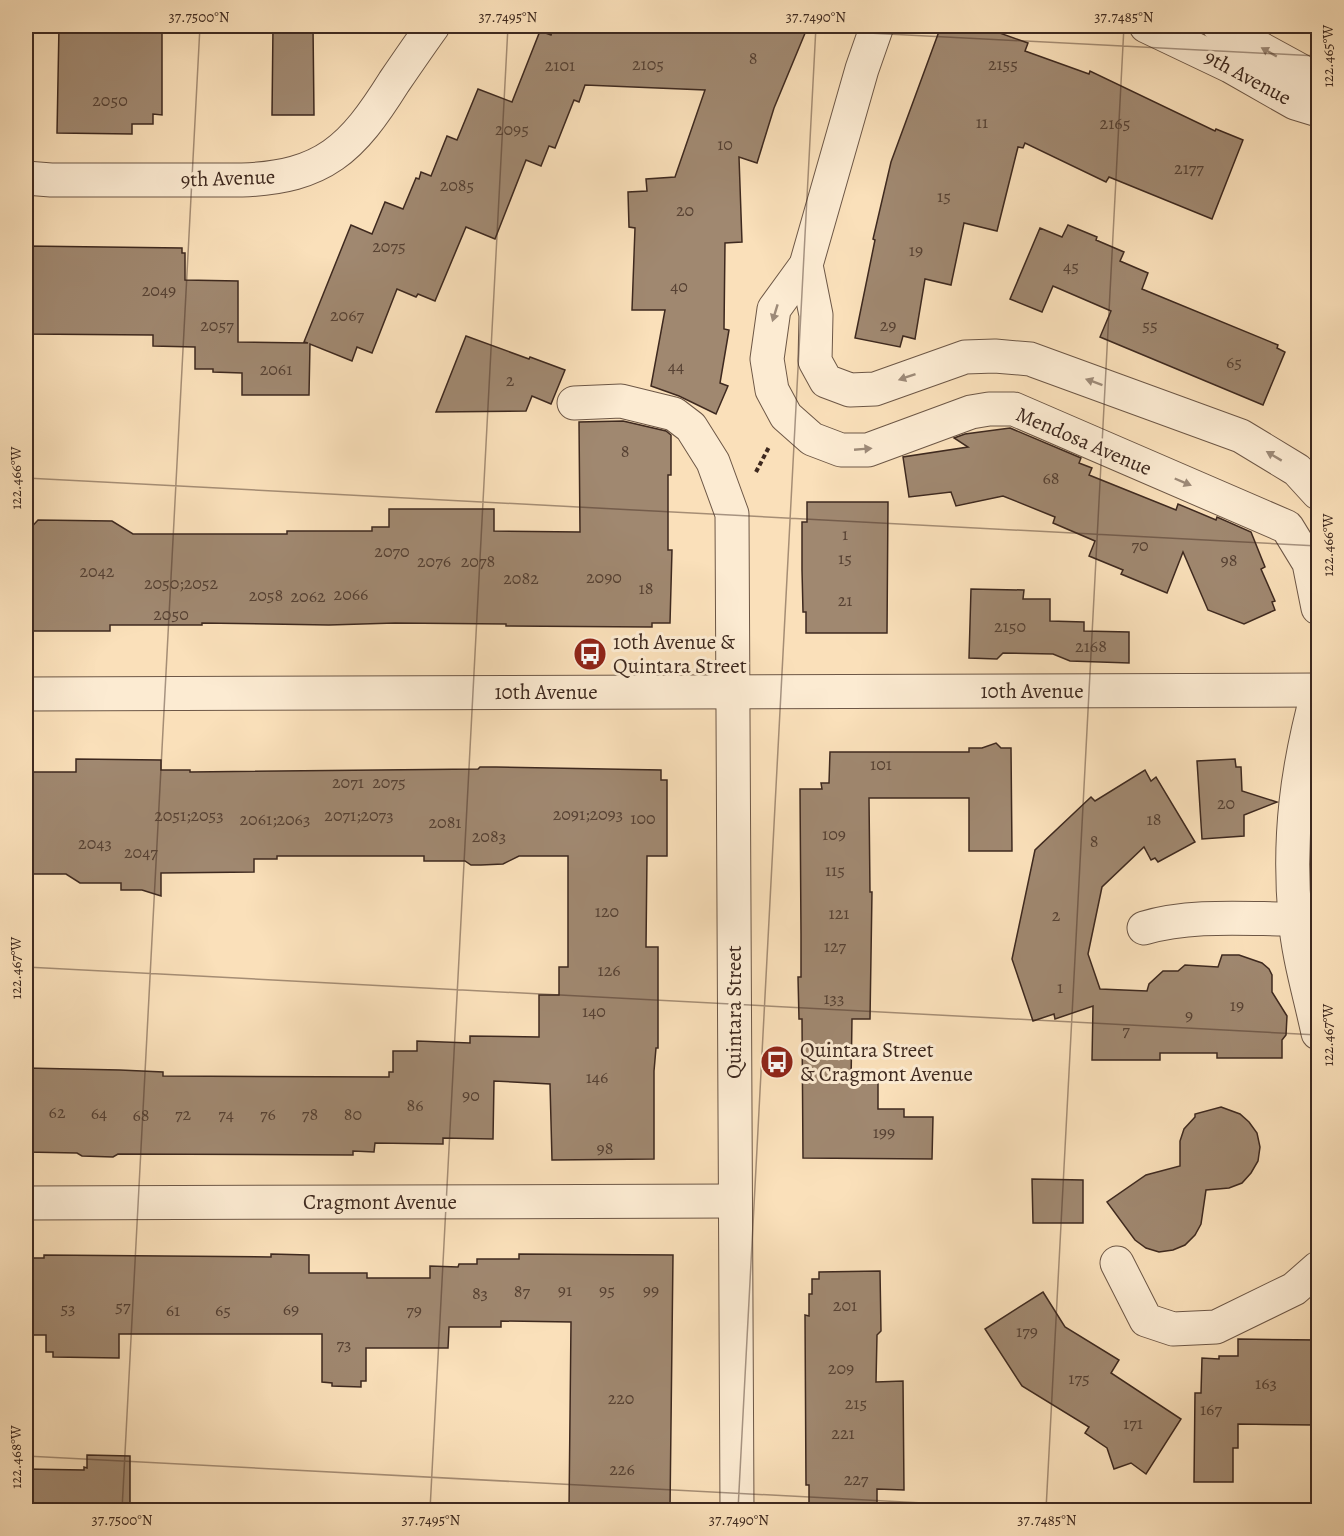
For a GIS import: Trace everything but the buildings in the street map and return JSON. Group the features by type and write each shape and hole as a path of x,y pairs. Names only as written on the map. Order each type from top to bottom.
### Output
{"street":[{"name":"9th Avenue","path":"26,178 242,180 267,179 294,174 320,164 343,148 362,130 433,26"},
{"name":"Mendosa Avenue","path":"877,26 862,69 806,265 774,309 767,359 772,390 786,416 812,439 841,450 868,450 971,412 1014,409 1287,527 1309,563 1318,608"},
{"name":"9th Avenue","path":"1146,26 1230,66 1295,103 1318,110"},
{"name":"9th Avenue","path":"1219,26 1318,80"},
{"name":"Mendosa Avenue","path":"806,265 816,315 815,361 826,381 850,390 875,389 964,357 995,356 1030,359 1241,436 1297,470 1318,493"},
{"path":"574,403 621,401 674,414 691,427 712,462 732,514"},
{"name":"Quintara Street","path":"732,514 737,1510"},
{"path":"1318,691 1307,731 1293,819 1292,866 1295,919 1318,1033"},
{"name":"10th Avenue","path":"26,694 1318,691"},
{"path":"1143,928 1164,922 1185,920 1295,919"},
{"name":"Cragmont Avenue","path":"26,1203 735,1201"},
{"path":"1117,1263 1146,1320 1173,1329 1216,1327 1294,1289 1318,1268"}],"path":[{"path":"732,514 786,416"}],"place":[{"name":"10th Avenue & Quintara Street","path":"590,654"},
{"name":"Quintara Street & Cragmont Avenue","path":"777,1062"}]}
